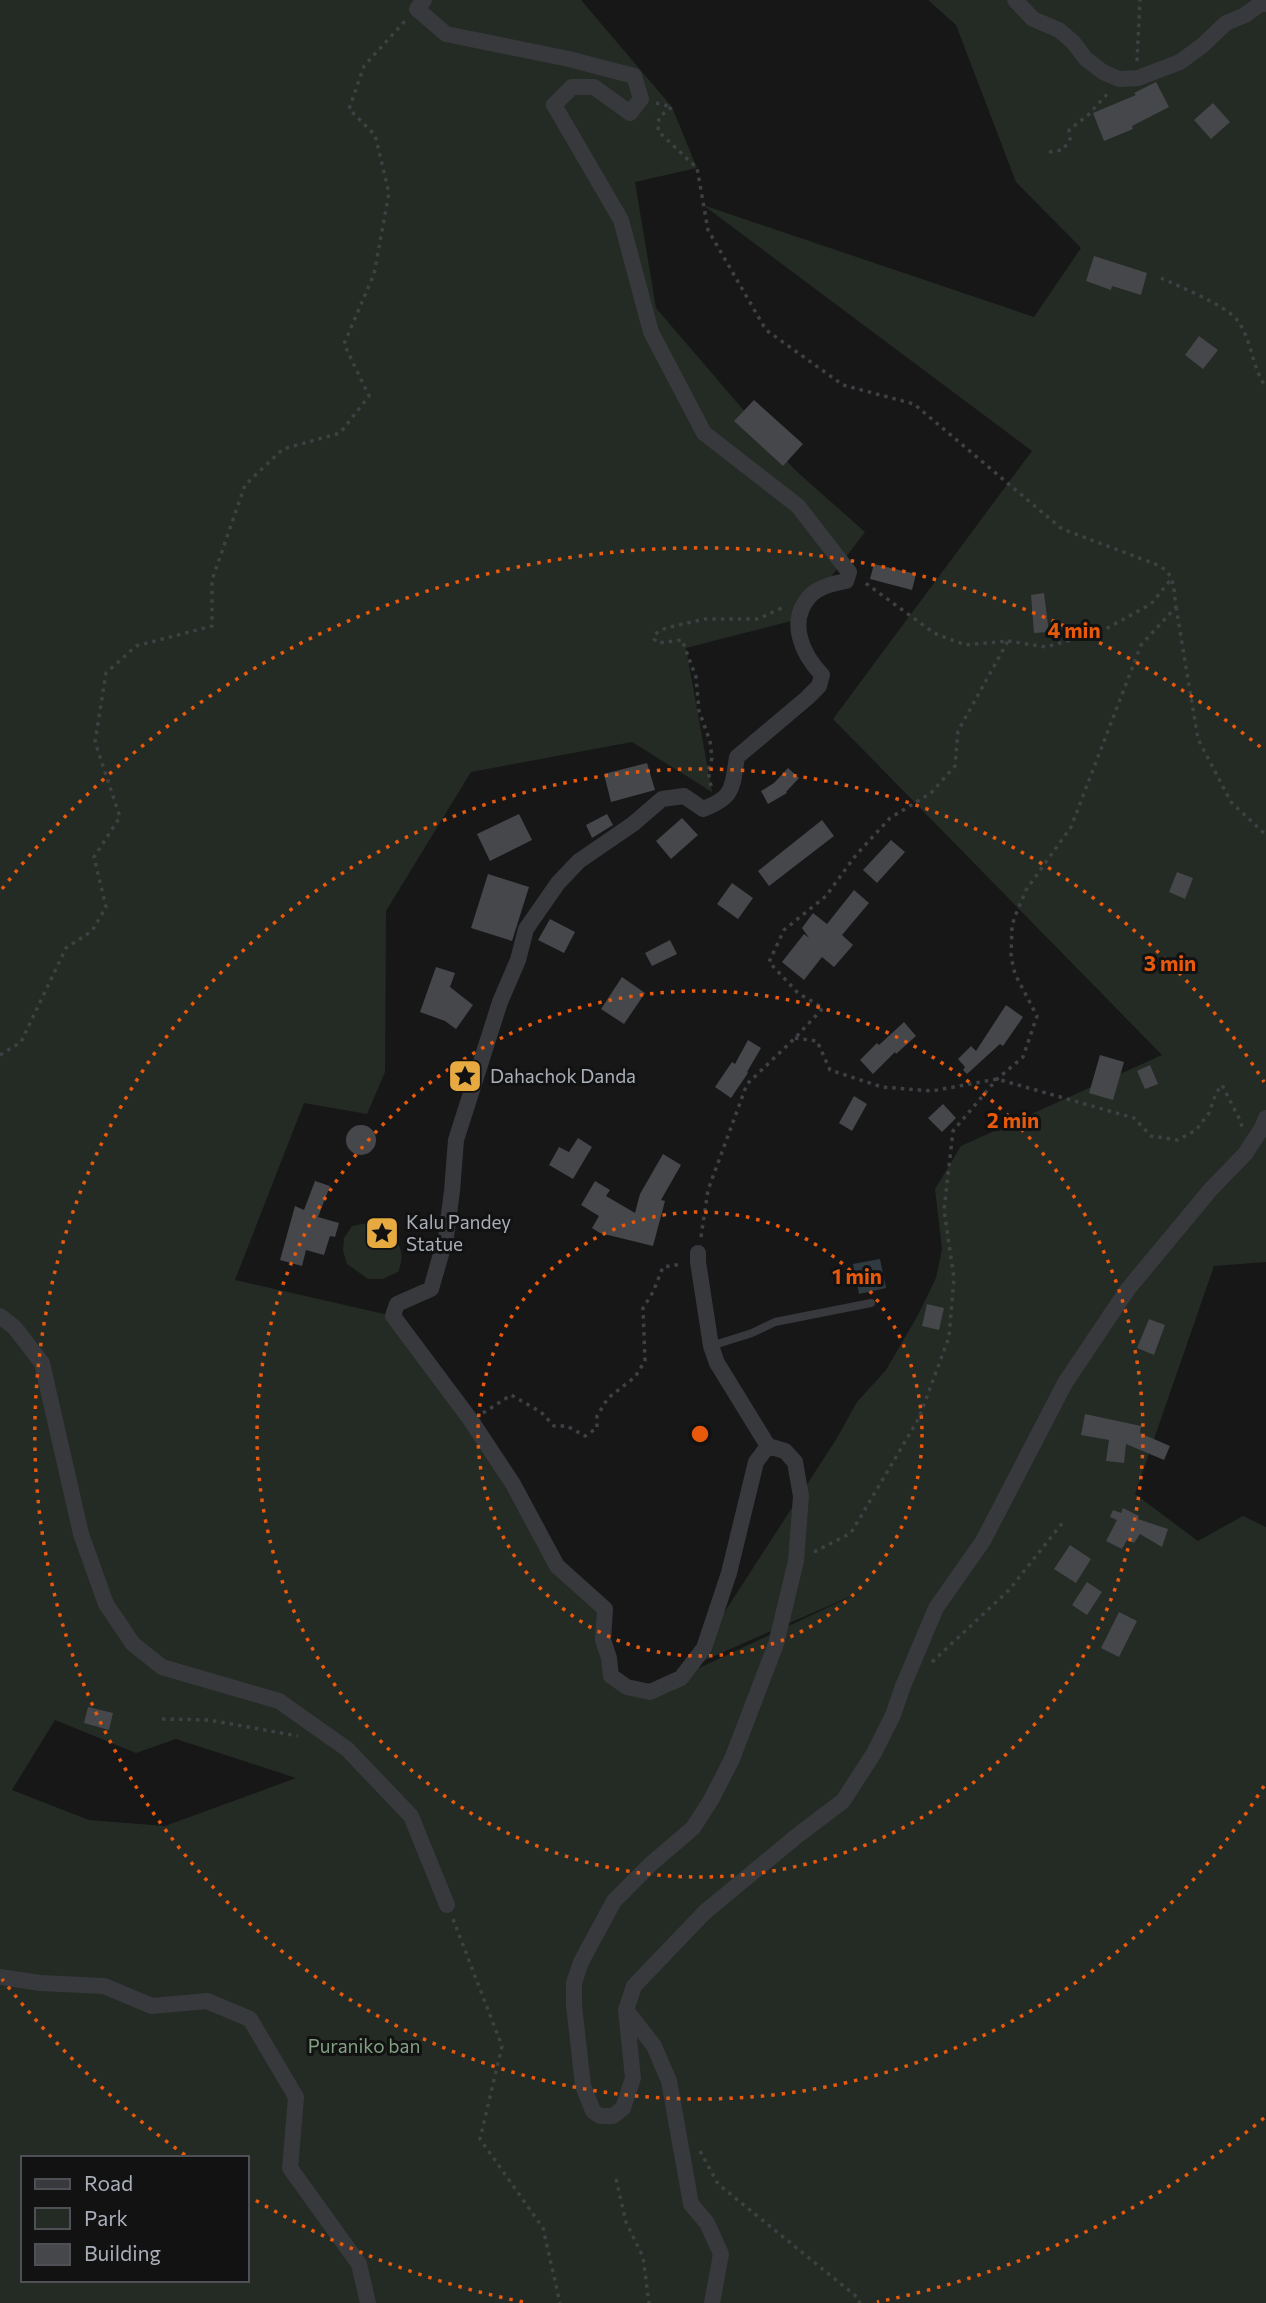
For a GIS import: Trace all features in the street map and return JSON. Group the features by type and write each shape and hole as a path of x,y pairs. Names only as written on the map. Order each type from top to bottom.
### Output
{"street":[{"path":"1016,0 1033,19 1059,30 1103,72 1119,79 1138,78 1180,62 1226,23 1245,15 1260,4 1266,4"},
{"path":"420,5 446,34 569,59 634,76 641,99 630,113 594,88 572,87 554,105 621,219 651,332 704,433 798,506 849,572 846,581 811,594 800,612 798,628 802,645 811,663 822,675 819,686 796,709 737,757 733,788 723,800 703,809 684,796 662,800 633,824 579,861 558,883 526,929 518,960 500,1002 456,1140 446,1237 435,1280 431,1289 397,1304 393,1316 470,1419 513,1484 556,1566 605,1609 603,1640 611,1675 626,1687 650,1692 681,1678 704,1648 729,1573 756,1462 768,1446"},
{"path":"698,1258 711,1346 717,1363 768,1446 785,1451 795,1462 801,1496 796,1561 776,1644 732,1759 711,1800 693,1828 652,1863 614,1901 580,1962 574,1983 574,2005 583,2087 593,2111 600,2116 613,2116 623,2108 633,2078 626,2010 635,1986 705,1912 798,1835 844,1801 874,1753 893,1715 936,1608 983,1541 1065,1383 1128,1290 1211,1189 1245,1154 1266,1118"},
{"path":"0,1316 15,1328 42,1363 81,1534 106,1604 133,1644 162,1667 279,1701 347,1749 411,1816 447,1905"},
{"path":"0,1977 40,1983 104,1986 152,2007 207,2001 250,2019 296,2097 290,2168 359,2264 368,2303"},
{"path":"626,2010 654,2046 669,2081 691,2204 707,2223 721,2254 712,2303"}],"lane":[{"path":"711,1346 752,1333 775,1322 871,1303"}],"path":[{"path":"0,1055 21,1042 66,948 92,931 106,907 94,857 120,817 95,742 106,673 136,646 212,626 212,580 245,485 283,449 340,433 369,396 344,344 374,274 388,193 375,135 349,109 364,66 420,5"},
{"path":"641,99 672,107 659,117 658,131 697,168 708,230 766,330 843,385 914,404 1062,529 1168,570 1172,578 1198,739 1231,802 1266,835"},
{"path":"1161,278 1198,295 1237,320 1255,360 1258,376 1266,387"},
{"path":"849,572 934,632 965,645 1008,641 1046,647 1102,631 1151,604 1172,578"},
{"path":"715,805 708,771 712,758 710,741 699,712 696,677 691,660 682,640 658,643 654,639 655,634 667,628 704,619 758,619 811,594"},
{"path":"796,1561 851,1533 919,1419 949,1337 954,1278 944,1210 953,1131 997,1079 1023,1057 1037,1016 1015,974 1011,957 1012,925 1026,890 1071,827 1141,645 1176,607"},
{"path":"470,1419 511,1395 541,1412 554,1426 567,1426 585,1436 597,1428 597,1416 607,1398 635,1377 645,1361 643,1308 663,1267 698,1258 708,1190 747,1084 823,1008 798,993 769,962 784,930 826,895 890,818 931,793 955,766 958,731 1008,641"},
{"path":"795,1038 817,1041 830,1070 882,1087 932,1091 997,1079 1134,1118 1151,1136 1178,1140 1196,1130 1209,1113 1222,1085 1241,1122 1245,1154"},
{"path":"903,1686 1009,1590 1064,1521"},
{"path":"162,1719 209,1720 308,1739"},
{"path":"447,1905 502,2046 480,2138 543,2228 560,2303"},
{"path":"698,2147 718,2184 857,2297 860,2303"},
{"path":"616,2179 626,2222 643,2257 649,2303"}],"green space":[{"name":"Puraniko ban","path":"0,0 581,0 672,107 697,168 635,182 656,308 794,469 865,532 799,619 686,648 712,792 632,742 471,772 386,911 385,1072 367,1114 304,1103 235,1280 393,1316 470,1419 557,1566 605,1609 611,1675 650,1691 865,1590 689,1667 837,1438 857,1402 886,1370 918,1315 936,1278 942,1249 935,1189 961,1146 1162,1055 833,719 1032,451 703,205 1034,317 1081,248 1016,182 956,25 928,0 1266,0 1266,1262 1214,1266 1135,1494 1198,1541 1243,1516 1266,1527 1266,2303 0,2303","holes":["55,1720 136,1753 176,1739 296,1778 165,1826 89,1820 12,1790"]},
{"path":"373,1222 393,1237 402,1255 398,1272 383,1279 368,1279 347,1264 343,1251 344,1238 352,1226"}],"shaded area":[{"path":"880,1259 886,1288 859,1294 853,1264"}],"building":[{"path":"1156,82 1169,107 1132,126 1133,129 1104,141 1093,113 1136,95 1134,93"},
{"path":"1213,103 1230,122 1211,139 1194,120"},
{"path":"1094,256 1147,273 1141,295 1112,286 1111,290 1086,281"},
{"path":"1199,336 1218,350 1203,369 1185,355"},
{"path":"754,400 803,444 783,466 734,421"},
{"path":"874,564 916,574 912,590 870,579"},
{"path":"1044,593 1049,632 1034,633 1031,595"},
{"path":"647,763 655,790 611,802 604,774"},
{"path":"788,768 799,778 787,793 768,804 761,791 774,783"},
{"path":"519,814 532,840 490,861 477,834"},
{"path":"607,814 613,825 592,838 586,825"},
{"path":"682,818 698,835 671,859 656,841"},
{"path":"822,820 834,836 769,886 758,871"},
{"path":"891,840 905,852 877,883 863,870"},
{"path":"1177,872 1193,878 1185,899 1169,892"},
{"path":"488,874 529,887 512,941 471,928"},
{"path":"732,883 753,898 738,919 717,904"},
{"path":"854,890 869,903 842,935 853,945 834,967 822,957 804,980 782,962 804,934 809,938 802,928 813,913 827,924"},
{"path":"550,919 575,932 564,953 538,940"},
{"path":"670,940 677,954 652,966 645,953"},
{"path":"436,967 455,973 450,987 473,1005 456,1029 445,1021 420,1012"},
{"path":"622,977 645,993 624,1024 601,1009"},
{"path":"1006,1005 1023,1017 1003,1046 1000,1044 967,1074 958,1059 971,1046 976,1051"},
{"path":"904,1022 916,1036 873,1074 860,1060"},
{"path":"748,1040 761,1048 731,1098 715,1087 732,1062 735,1064"},
{"path":"1100,1055 1124,1062 1113,1100 1089,1093"},
{"path":"1150,1065 1158,1084 1145,1089 1137,1071"},
{"path":"854,1096 867,1104 852,1131 839,1123"},
{"path":"943,1104 956,1118 942,1132 928,1118"},
{"path":"361,1125 372,1129 376,1140 372,1151 361,1155 350,1151 346,1140 350,1129"},
{"path":"578,1138 592,1147 573,1179 549,1165 559,1147 569,1152"},
{"path":"663,1154 681,1165 661,1200 665,1201 653,1246 600,1233 592,1228 599,1216 581,1205 595,1181 610,1190 606,1196 635,1213 640,1194"},
{"path":"315,1181 330,1186 318,1217 339,1223 335,1237 330,1236 324,1255 306,1250 302,1266 280,1260 295,1206 304,1210"},
{"path":"927,1304 944,1308 939,1330 922,1326"},
{"path":"1149,1319 1165,1325 1154,1355 1137,1348"},
{"path":"1085,1414 1141,1426 1140,1433 1170,1446 1164,1460 1126,1444 1124,1463 1106,1461 1109,1440 1081,1435"},
{"path":"1123,1508 1139,1516 1138,1519 1168,1529 1162,1547 1140,1534 1134,1543 1127,1540 1122,1549 1106,1541 1117,1520 1110,1517 1113,1510 1121,1513"},
{"path":"1070,1545 1091,1559 1076,1583 1054,1569"},
{"path":"1087,1582 1102,1592 1087,1615 1072,1605"},
{"path":"1119,1612 1137,1621 1119,1657 1101,1648"},
{"path":"88,1707 113,1713 109,1730 84,1723"}],"place":[{"name":"Dahachok Danda","path":"465,1076"},
{"name":"Kalu Pandey Statue","path":"382,1233"}]}
